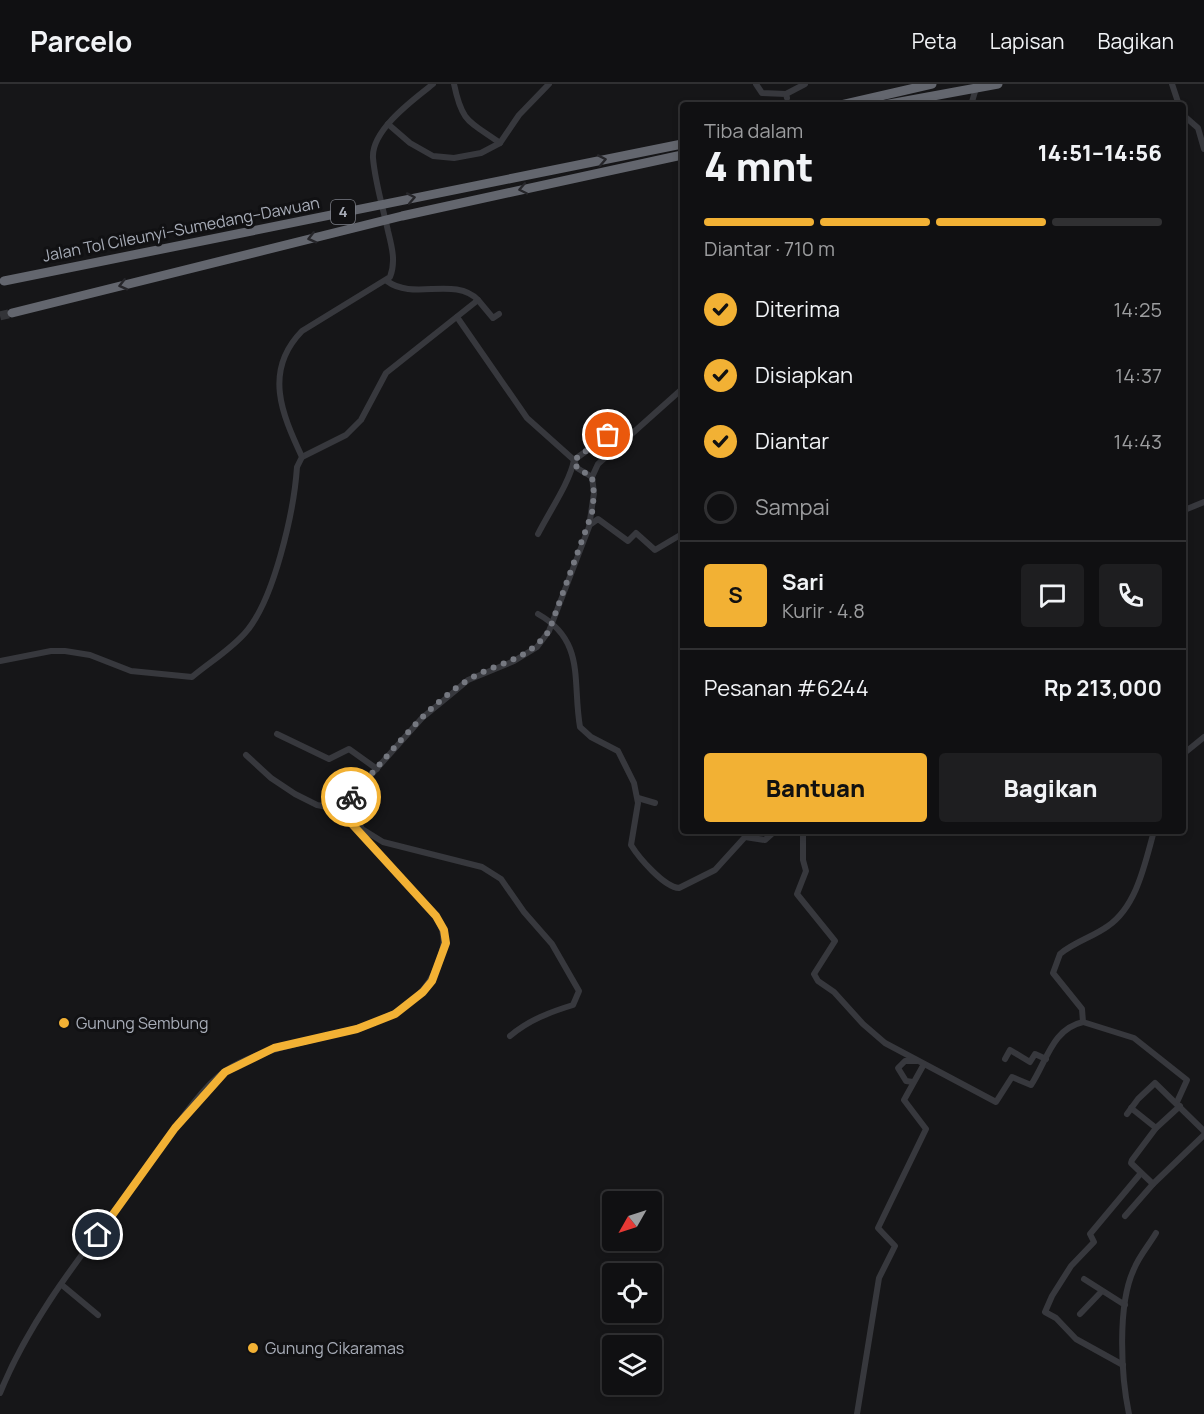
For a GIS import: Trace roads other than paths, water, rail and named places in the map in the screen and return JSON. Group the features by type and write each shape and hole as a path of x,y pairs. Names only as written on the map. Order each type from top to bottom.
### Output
{"highway":[{"path":"854,102 932,84"},
{"path":"900,102 998,84"},
{"name":"Jalan Tol Cileunyi–Sumedang–Dawuan","path":"4,281 680,144"},
{"name":"Jalan Tol Cileunyi–Sumedang–Dawuan","path":"12,313 402,216 680,155"}],"street":[{"path":"302,457 283,415 279,397 288,350 302,331 387,281 394,266 392,248 372,156 388,124 401,109 433,84"},
{"path":"454,84 459,108 465,119 500,143"},
{"path":"388,124 410,143 433,156 454,158 481,153 500,143 519,114 549,84"},
{"path":"756,84 762,93 787,96 805,84"},
{"path":"972,102 977,84"},
{"path":"1172,84 1177,101"},
{"path":"1186,118 1198,128 1204,149"},
{"path":"387,281 407,289 459,290 478,300 493,318 499,314"},
{"path":"0,661 65,651 90,655 131,671 192,676 227,651 247,631 267,597 284,539 297,467 302,457 346,435 361,420 386,373 478,300"},
{"path":"457,317 527,418 574,460 577,468 592,477"},
{"path":"341,812 345,804 422,718 468,680 514,661 537,647 552,622 589,527 594,494 592,477 610,452 654,417 680,391"},
{"path":"538,534 561,488 570,478 574,460 608,435"},
{"path":"1186,509 1204,502"},
{"path":"589,527 597,518 627,541 636,533 655,550 680,535"},
{"path":"538,614 552,622 566,636 572,650 580,727 584,732 621,755 638,798 636,825 631,845 651,870 676,889 714,870 745,837 765,840 772,834"},
{"path":"277,734 329,759 344,749 349,749 377,769"},
{"path":"1186,752 1204,737"},
{"path":"0,1394 35,1322 175,1128 225,1072 274,1048 357,1029 395,1014 423,992 432,981 446,943 444,930 436,916 338,809 317,806 295,794 271,778 246,755"},
{"path":"638,798 655,803"},
{"path":"341,812 353,811 362,829 383,842 492,872 506,883 524,912 546,935 561,963 576,983 578,996 573,1005 554,1010 521,1026 510,1036"},
{"path":"803,834 803,860 806,872 797,894 835,941 814,974 818,981 834,992 863,1024 885,1043 921,1063 948,1074 996,1102 1012,1077 1031,1085 1060,1032 1069,1026 1083,1023 1134,1038 1187,1081 1179,1104 1156,1128 1131,1163 1154,1184"},
{"path":"1083,1023 1082,1009 1053,973 1055,965 1060,954 1109,926 1122,913 1136,891 1153,834"},
{"path":"1005,1059 1010,1050 1030,1062 1035,1054 1046,1059"},
{"path":"913,1082 906,1081 898,1068 905,1061 921,1063"},
{"path":"857,1414 879,1278 895,1246 879,1228 926,1130 904,1100 921,1063"},
{"path":"1125,1216 1203,1129 1179,1104 1153,1083 1129,1111 1156,1128"},
{"path":"1123,1365 1076,1340 1056,1318 1045,1312 1071,1266 1094,1242 1090,1234 1141,1173"},
{"path":"1129,1414 1123,1365 1125,1305 1133,1269 1156,1233"},
{"path":"1084,1279 1101,1292 1125,1305"},
{"path":"62,1285 98,1315"},
{"path":"1080,1314 1101,1292"}],"tunnel":[{"path":"0,316 12,313"}],"place":[{"name":"Gunung Sembung","path":"64,1023"},
{"name":"Gunung Cikaramas","path":"253,1348"}]}
